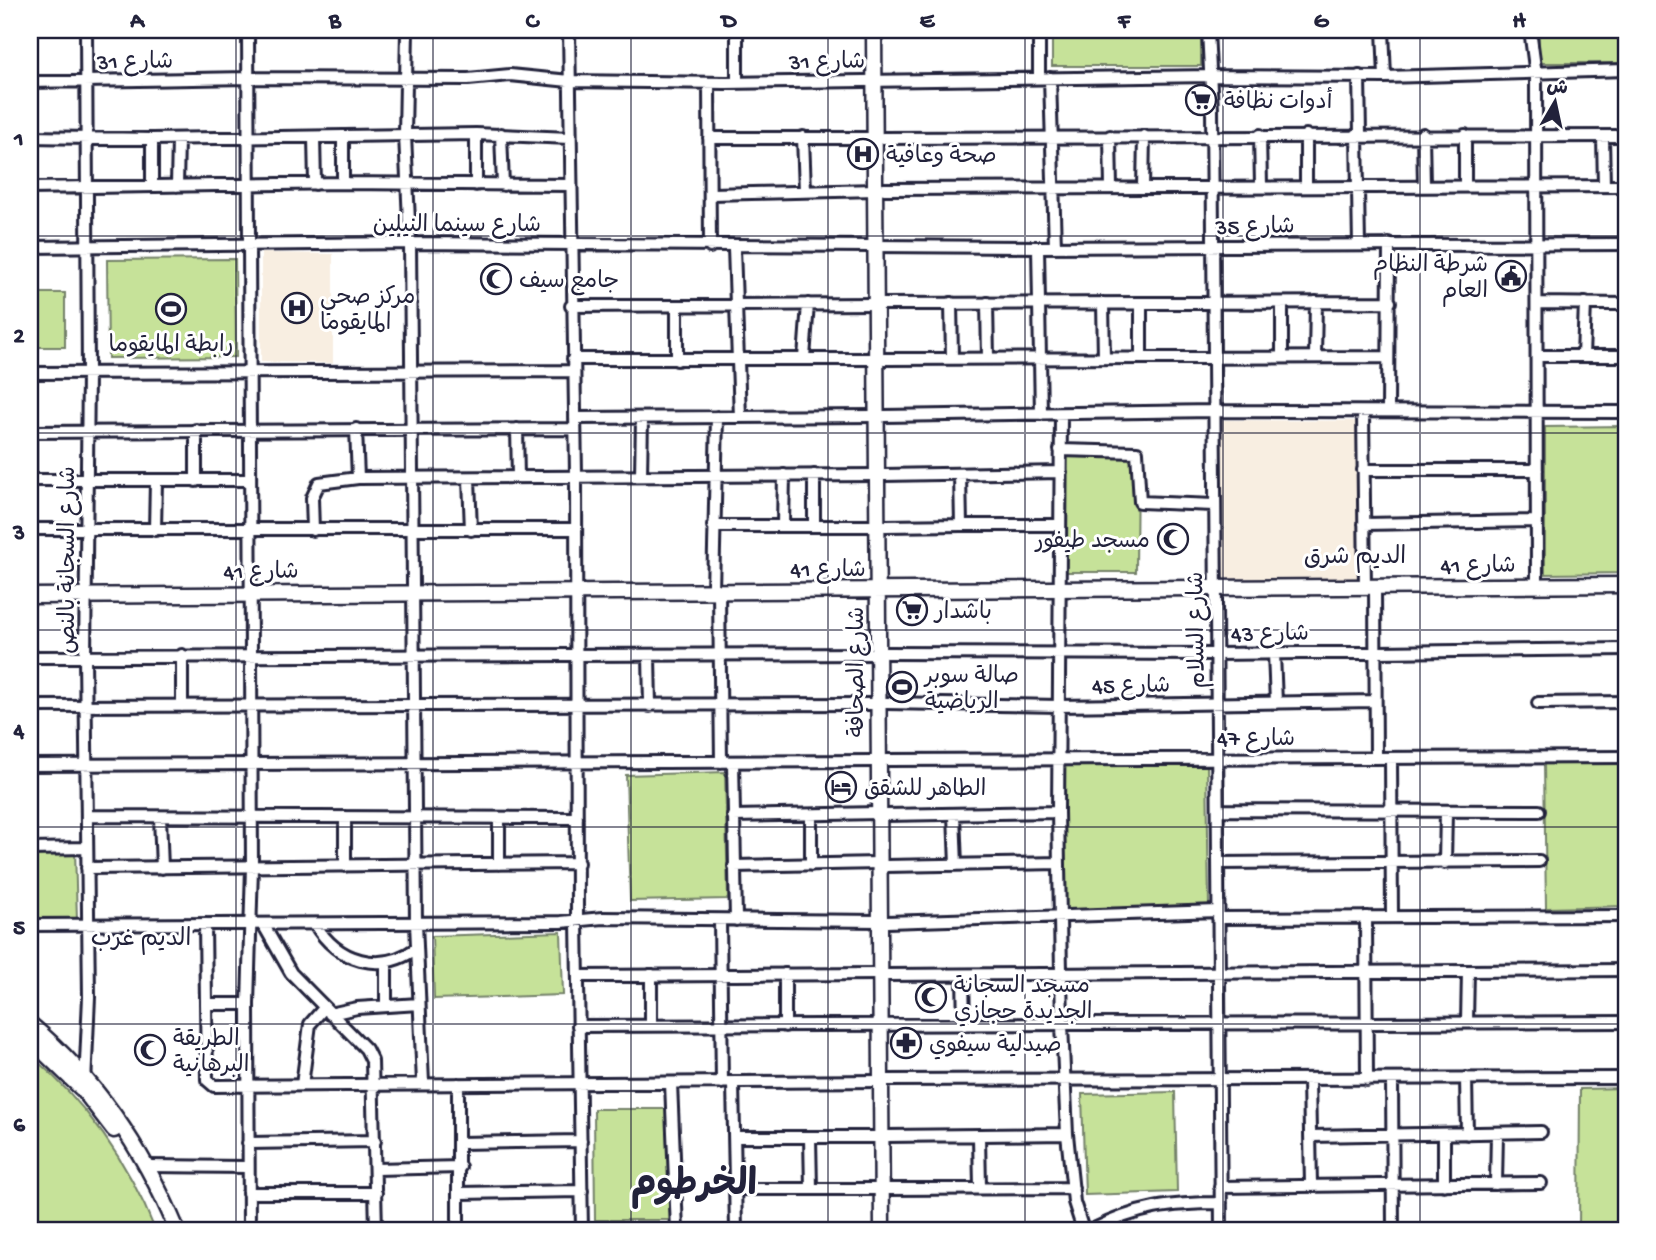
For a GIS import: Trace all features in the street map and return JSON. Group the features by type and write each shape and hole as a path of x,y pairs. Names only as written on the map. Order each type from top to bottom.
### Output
{"main road":[{"name":"شارع الصحافة","path":"874,30 878,80 880,190 883,1081 885,1189 889,1230"},
{"name":"شارع الصحافة","path":"878,80 882,30"},
{"name":"شارع 41","path":"30,596 1626,585"},
{"path":"30,1024 85,1084 148,1166 177,1230"},
{"path":"30,1039 85,1084 126,1147 152,1194 167,1230"},
{"name":"شارع الصحافة","path":"881,1230 885,1189"}],"street":[{"name":"شارع السجانة بالنص","path":"85,1084 85,656 88,596 86,30"},
{"path":"248,30 252,867 248,1004 249,1230"},
{"path":"407,30 405,135 410,243 415,866 423,1083"},
{"path":"569,30 571,306 576,477 577,921 582,1230"},
{"path":"737,30 737,83"},
{"path":"1039,30 1052,136 1055,247"},
{"name":"شارع السلام","path":"1208,30 1212,136 1221,1230"},
{"path":"1383,30 1385,77"},
{"path":"1530,30 1536,75 1536,586"},
{"name":"شارع 31","path":"30,82 247,78 468,79 510,75 569,81 737,83 1211,76 1536,75 1626,71"},
{"path":"1359,76 1359,245"},
{"path":"709,83 712,194 710,247"},
{"path":"476,134 476,185"},
{"path":"30,136 178,139 500,134 570,138"},
{"path":"500,134 503,185"},
{"path":"709,138 1358,134 1626,136"},
{"path":"1423,134 1424,186"},
{"path":"1260,135 1261,186"},
{"path":"1306,135 1306,186"},
{"path":"1465,135 1465,186"},
{"path":"343,136 343,183"},
{"path":"1110,136 1111,188"},
{"path":"1143,188 1144,136"},
{"path":"314,137 315,184"},
{"path":"803,137 805,191"},
{"path":"1603,137 1604,187"},
{"path":"152,139 152,186"},
{"path":"177,186 178,139"},
{"path":"30,188 343,183 571,185"},
{"path":"712,194 1261,186 1626,186"},
{"name":"شارع سينما النيلين","path":"30,247 410,243 734,248 880,246"},
{"path":"1388,411 1389,244"},
{"name":"شارع 35","path":"880,246 1626,244"},
{"path":"1038,247 1041,414"},
{"path":"734,248 740,417"},
{"path":"1315,357 1316,302"},
{"path":"571,306 1390,302"},
{"path":"951,303 952,358"},
{"path":"987,303 988,358"},
{"path":"1103,303 1104,358"},
{"path":"1141,303 1141,358"},
{"path":"1282,303 1282,357"},
{"path":"1537,303 1626,303"},
{"path":"1583,356 1585,303"},
{"path":"804,358 808,304"},
{"path":"677,307 677,360"},
{"path":"573,359 1388,356"},
{"path":"1537,356 1626,356"},
{"path":"30,373 573,371"},
{"path":"249,480 30,480 30,432 517,429 642,418 717,417 1213,411 1537,414 1626,412"},
{"path":"1363,412 1364,524 1375,652 1376,758"},
{"path":"1061,414 1058,813 1062,1025 1073,1188 1083,1230"},
{"path":"717,417 718,475 713,526 720,706 733,816 736,920"},
{"path":"641,475 642,418"},
{"path":"356,429 358,478"},
{"path":"517,429 518,477"},
{"path":"196,430 196,481"},
{"path":"1060,450 1137,452 1140,502 1214,505"},
{"path":"1363,470 1537,470"},
{"path":"313,530 312,498 319,483 358,478 1060,472"},
{"path":"960,474 961,525"},
{"path":"783,525 784,475"},
{"path":"814,475 814,525"},
{"path":"470,479 471,530"},
{"path":"155,530 156,481"},
{"path":"1364,524 1537,522"},
{"path":"713,526 1060,525"},
{"path":"30,529 576,529"},
{"name":"شارع 43","path":"30,657 414,653 1216,654 1626,649"},
{"path":"1274,653 1276,703"},
{"path":"182,655 182,706"},
{"path":"649,655 650,706"},
{"name":"شارع 45","path":"30,706 1059,706 1376,701"},
{"path":"1538,704 1626,702"},
{"name":"شارع 47","path":"30,765 1626,757"},
{"path":"1391,758 1392,917"},
{"path":"1218,810 1539,811"},
{"path":"1446,811 1446,863"},
{"path":"733,816 1058,813"},
{"path":"811,814 811,864"},
{"path":"954,815 956,865"},
{"path":"86,817 578,818"},
{"path":"160,817 162,868"},
{"path":"345,817 345,866"},
{"path":"499,818 499,864"},
{"path":"30,849 87,848"},
{"path":"1218,863 1539,861"},
{"path":"87,868 578,863"},
{"path":"734,866 1059,863"},
{"path":"30,925 416,923 577,921 603,918 883,922 1060,915 1626,916"},
{"path":"1366,917 1367,1080"},
{"path":"720,920 721,1026 735,1137 736,1230"},
{"path":"205,924 207,1080 214,1086 1626,1078"},
{"path":"263,924 286,967 366,1049 372,1061 376,1230"},
{"path":"315,924 325,941 336,950 366,962 386,962 417,948"},
{"path":"386,962 386,1005"},
{"path":"578,976 1626,970"},
{"path":"1467,1022 1468,971"},
{"path":"785,974 785,1026"},
{"path":"651,975 651,1026"},
{"path":"963,975 964,1025"},
{"path":"206,1004 248,1004"},
{"path":"302,1085 310,1024 327,1011 419,1004"},
{"path":"578,1026 1626,1022"},
{"path":"1466,1078 1467,1134"},
{"path":"1308,1080 1311,1185"},
{"path":"1392,1080 1393,1230"},
{"path":"671,1083 677,1230"},
{"path":"458,1084 458,1230"},
{"path":"1310,1136 1541,1132"},
{"path":"1496,1184 1497,1133"},
{"path":"735,1137 979,1137 1068,1134"},
{"path":"1444,1134 1444,1185"},
{"path":"810,1137 811,1189"},
{"path":"979,1137 980,1187"},
{"path":"248,1143 375,1141"},
{"path":"459,1143 581,1141"},
{"path":"148,1166 247,1167"},
{"path":"376,1169 460,1167"},
{"path":"1220,1186 1541,1183"},
{"path":"736,1189 1073,1188"},
{"path":"460,1193 582,1191"},
{"path":"248,1193 376,1193"},
{"path":"1093,1230 1125,1215 1161,1204 1221,1203"}],"shaded area":[{"name":"مركز صحي المايقوما","path":"261,253 333,254 333,363 261,362"},
{"path":"1217,420 1358,421 1361,580 1217,582"}],"green space":[{"path":"1052,30 1201,30 1201,66 1052,66"},
{"path":"1539,30 1626,30 1626,63 1539,63"},
{"name":"رابطة المايقوما","path":"235,259 236,357 108,358 107,260"},
{"path":"35,293 65,293 65,347 35,347"},
{"path":"1626,426 1626,573 1545,574 1545,427"},
{"path":"1065,452 1137,452 1136,572 1064,572"},
{"path":"1626,762 1626,906 1546,908 1544,764"},
{"path":"1207,763 1209,909 1066,911 1063,766"},
{"path":"725,772 728,899 630,901 626,775"},
{"path":"75,850 77,921 30,922 30,851"},
{"path":"561,932 563,995 434,999 432,936"},
{"path":"30,1055 69,1092 119,1157 155,1230 30,1230"},
{"path":"1626,1088 1626,1228 1579,1230 1580,1089"},
{"path":"1175,1092 1177,1192 1085,1195 1082,1094"},
{"path":"594,1109 670,1109 671,1220 595,1220"}],"place":[{"name":"أدوات نظافة","path":"1201,100"},
{"name":"صحة وعافية","path":"863,154"},
{"name":"شرطة النظام العام","path":"1511,276"},
{"name":"جامع سيف","path":"496,279"},
{"name":"مركز صحي المايقوما","path":"297,308"},
{"name":"رابطة المايقوما","path":"171,309"},
{"name":"مسجد طيفور","path":"1173,539"},
{"name":"باشدار","path":"912,610"},
{"name":"صالة سوبر الرياضية","path":"902,687"},
{"name":"الطاهر للشقق","path":"841,787"},
{"name":"مسجد السجانة الجديدة حجازي","path":"931,997"},
{"name":"صيدلية سيفوي","path":"906,1043"},
{"name":"الطريقة البرهانية","path":"150,1050"}],"district":[{"name":"الديم شرق","path":"1355,555"},
{"name":"الديم غرب","path":"141,937"},
{"name":"الخرطوم","path":"694,1181"}]}
